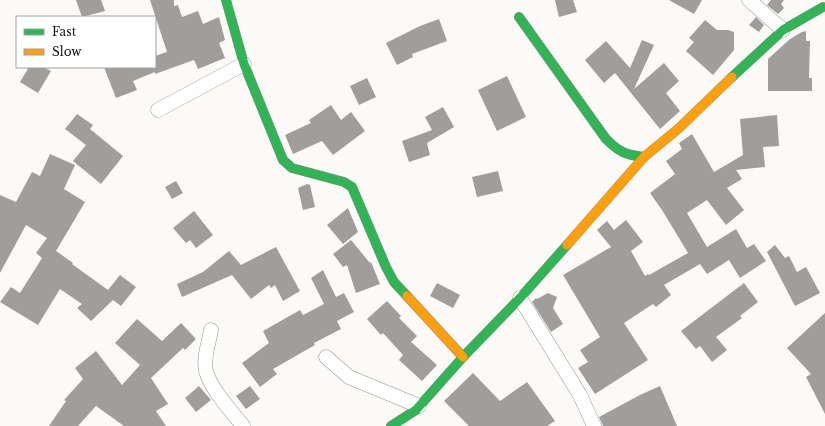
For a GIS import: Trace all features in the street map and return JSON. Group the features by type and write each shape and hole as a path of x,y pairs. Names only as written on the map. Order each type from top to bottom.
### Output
{"street":[{"path":"226,0 244,64 283,160 292,168 344,182 352,187 368,229 394,282 463,357"},
{"path":"749,0 783,30"},
{"path":"391,426 416,410 463,357 520,298 644,157 678,129 761,49 783,30 823,4 824,19"},
{"path":"519,17 594,124 608,140 618,150 624,153 644,157"},
{"path":"158,110 244,64"},
{"path":"520,298 580,395 594,426"},
{"path":"211,330 205,363 206,372 213,386 243,426"},
{"path":"326,357 349,377 419,406"}],"building":[{"path":"76,0 101,0 105,11 82,16"},
{"path":"150,0 174,0 174,6 178,5 182,17 198,11 203,24 219,17 225,40 219,43 225,58 198,69 194,60 155,74 155,72 133,81 137,90 116,98 104,68 156,68 156,56 167,52"},
{"path":"555,0 573,0 577,12 559,17"},
{"path":"669,0 702,0 694,14"},
{"path":"771,0 784,0 781,4 784,8 778,14 767,5"},
{"path":"756,17 764,25 759,32 749,25"},
{"path":"439,19 447,41 412,54 413,57 397,65 386,43 420,26"},
{"path":"705,20 717,30 728,30 734,32 734,50 713,75 686,51 694,42 689,38"},
{"path":"806,31 806,41 810,41 809,78 812,78 812,91 768,91 768,59 790,39"},
{"path":"642,40 654,45 634,89 664,63 679,81 666,93 680,111 660,129 615,73 604,83 585,60 606,41 630,68"},
{"path":"28,68 45,68 51,71 38,93 20,82"},
{"path":"507,76 526,117 497,131 478,90"},
{"path":"367,78 376,97 359,105 350,86"},
{"path":"331,105 341,120 351,112 365,131 333,155 322,141 293,154 285,135 311,123 309,120"},
{"path":"443,107 454,127 427,143 430,155 409,162 402,141 432,130 425,117"},
{"path":"77,114 93,125 90,129 123,156 101,184 73,161 86,145 65,129"},
{"path":"777,115 779,146 763,147 765,167 736,170 742,179 727,188 744,210 726,225 707,200 687,213 707,247 736,229 747,248 754,244 766,261 740,278 729,260 707,274 700,264 664,285 671,295 656,307 653,304 624,323 648,360 595,394 578,368 588,362 580,350 600,337 563,275 611,247 597,230 607,221 614,230 626,220 643,242 631,251 645,276 688,253 650,193 675,174 666,161 682,149 679,143 692,134 714,172 743,155 740,119"},
{"path":"50,154 75,165 64,189 85,202 56,251 108,290 120,275 136,287 121,306 113,300 91,321 77,308 82,304 60,289 38,325 0,302 11,287 20,293 42,258 36,253 47,238 26,225 0,273 0,195 16,202 32,172 40,176"},
{"path":"498,171 503,191 477,197 472,177"},
{"path":"176,181 183,193 172,199 165,187"},
{"path":"307,184 310,185 315,207 303,210 298,188"},
{"path":"348,208 358,232 343,244 327,225"},
{"path":"194,211 213,235 196,248 190,240 186,243 173,228"},
{"path":"351,240 370,263 371,262 380,284 356,293 347,265 343,267 333,254"},
{"path":"775,245 785,258 789,256 797,272 806,267 820,293 795,306 767,252"},
{"path":"276,247 300,291 283,301 275,285 271,288 269,285 251,299 232,275 182,297 177,284 203,272 229,251 241,265"},
{"path":"323,270 336,297 344,293 354,312 337,321 341,329 314,343 315,345 273,369 277,374 260,387 242,363 269,343 263,331 300,310 303,315 324,304 311,278"},
{"path":"437,283 460,295 453,308 430,296"},
{"path":"744,283 758,302 740,316 742,318 716,337 727,350 712,362 700,346 696,349 681,331"},
{"path":"548,293 557,297 553,308 563,324 551,332 532,302 536,298 537,299"},
{"path":"387,301 401,316 399,318 417,336 411,342 437,365 422,381 399,360 403,355 383,333 381,335 367,319"},
{"path":"825,313 825,414 806,377 811,374 787,348"},
{"path":"137,319 162,341 181,323 196,339 185,350 183,348 151,378 168,404 156,411 166,426 124,426 96,406 78,426 49,426 66,401 64,400 83,379 75,368 96,351 122,385 140,365 115,343"},
{"path":"473,373 500,401 527,382 555,421 547,426 469,426 444,401"},
{"path":"199,386 211,400 196,412 185,398"},
{"path":"250,386 260,399 246,409 236,396"},
{"path":"660,386 677,426 603,426 599,417"}],"traffic: fast":[{"path":"226,0 244,64 283,160 292,168 344,182 352,187 386,267 394,282 407,296"},
{"path":"732,77 783,30 823,7"},
{"path":"519,17 606,139 623,152 644,157"},
{"path":"391,426 416,410 567,245"}],"traffic: slow":[{"path":"567,245 644,157 678,129 732,77"},
{"path":"407,296 463,357"}]}
